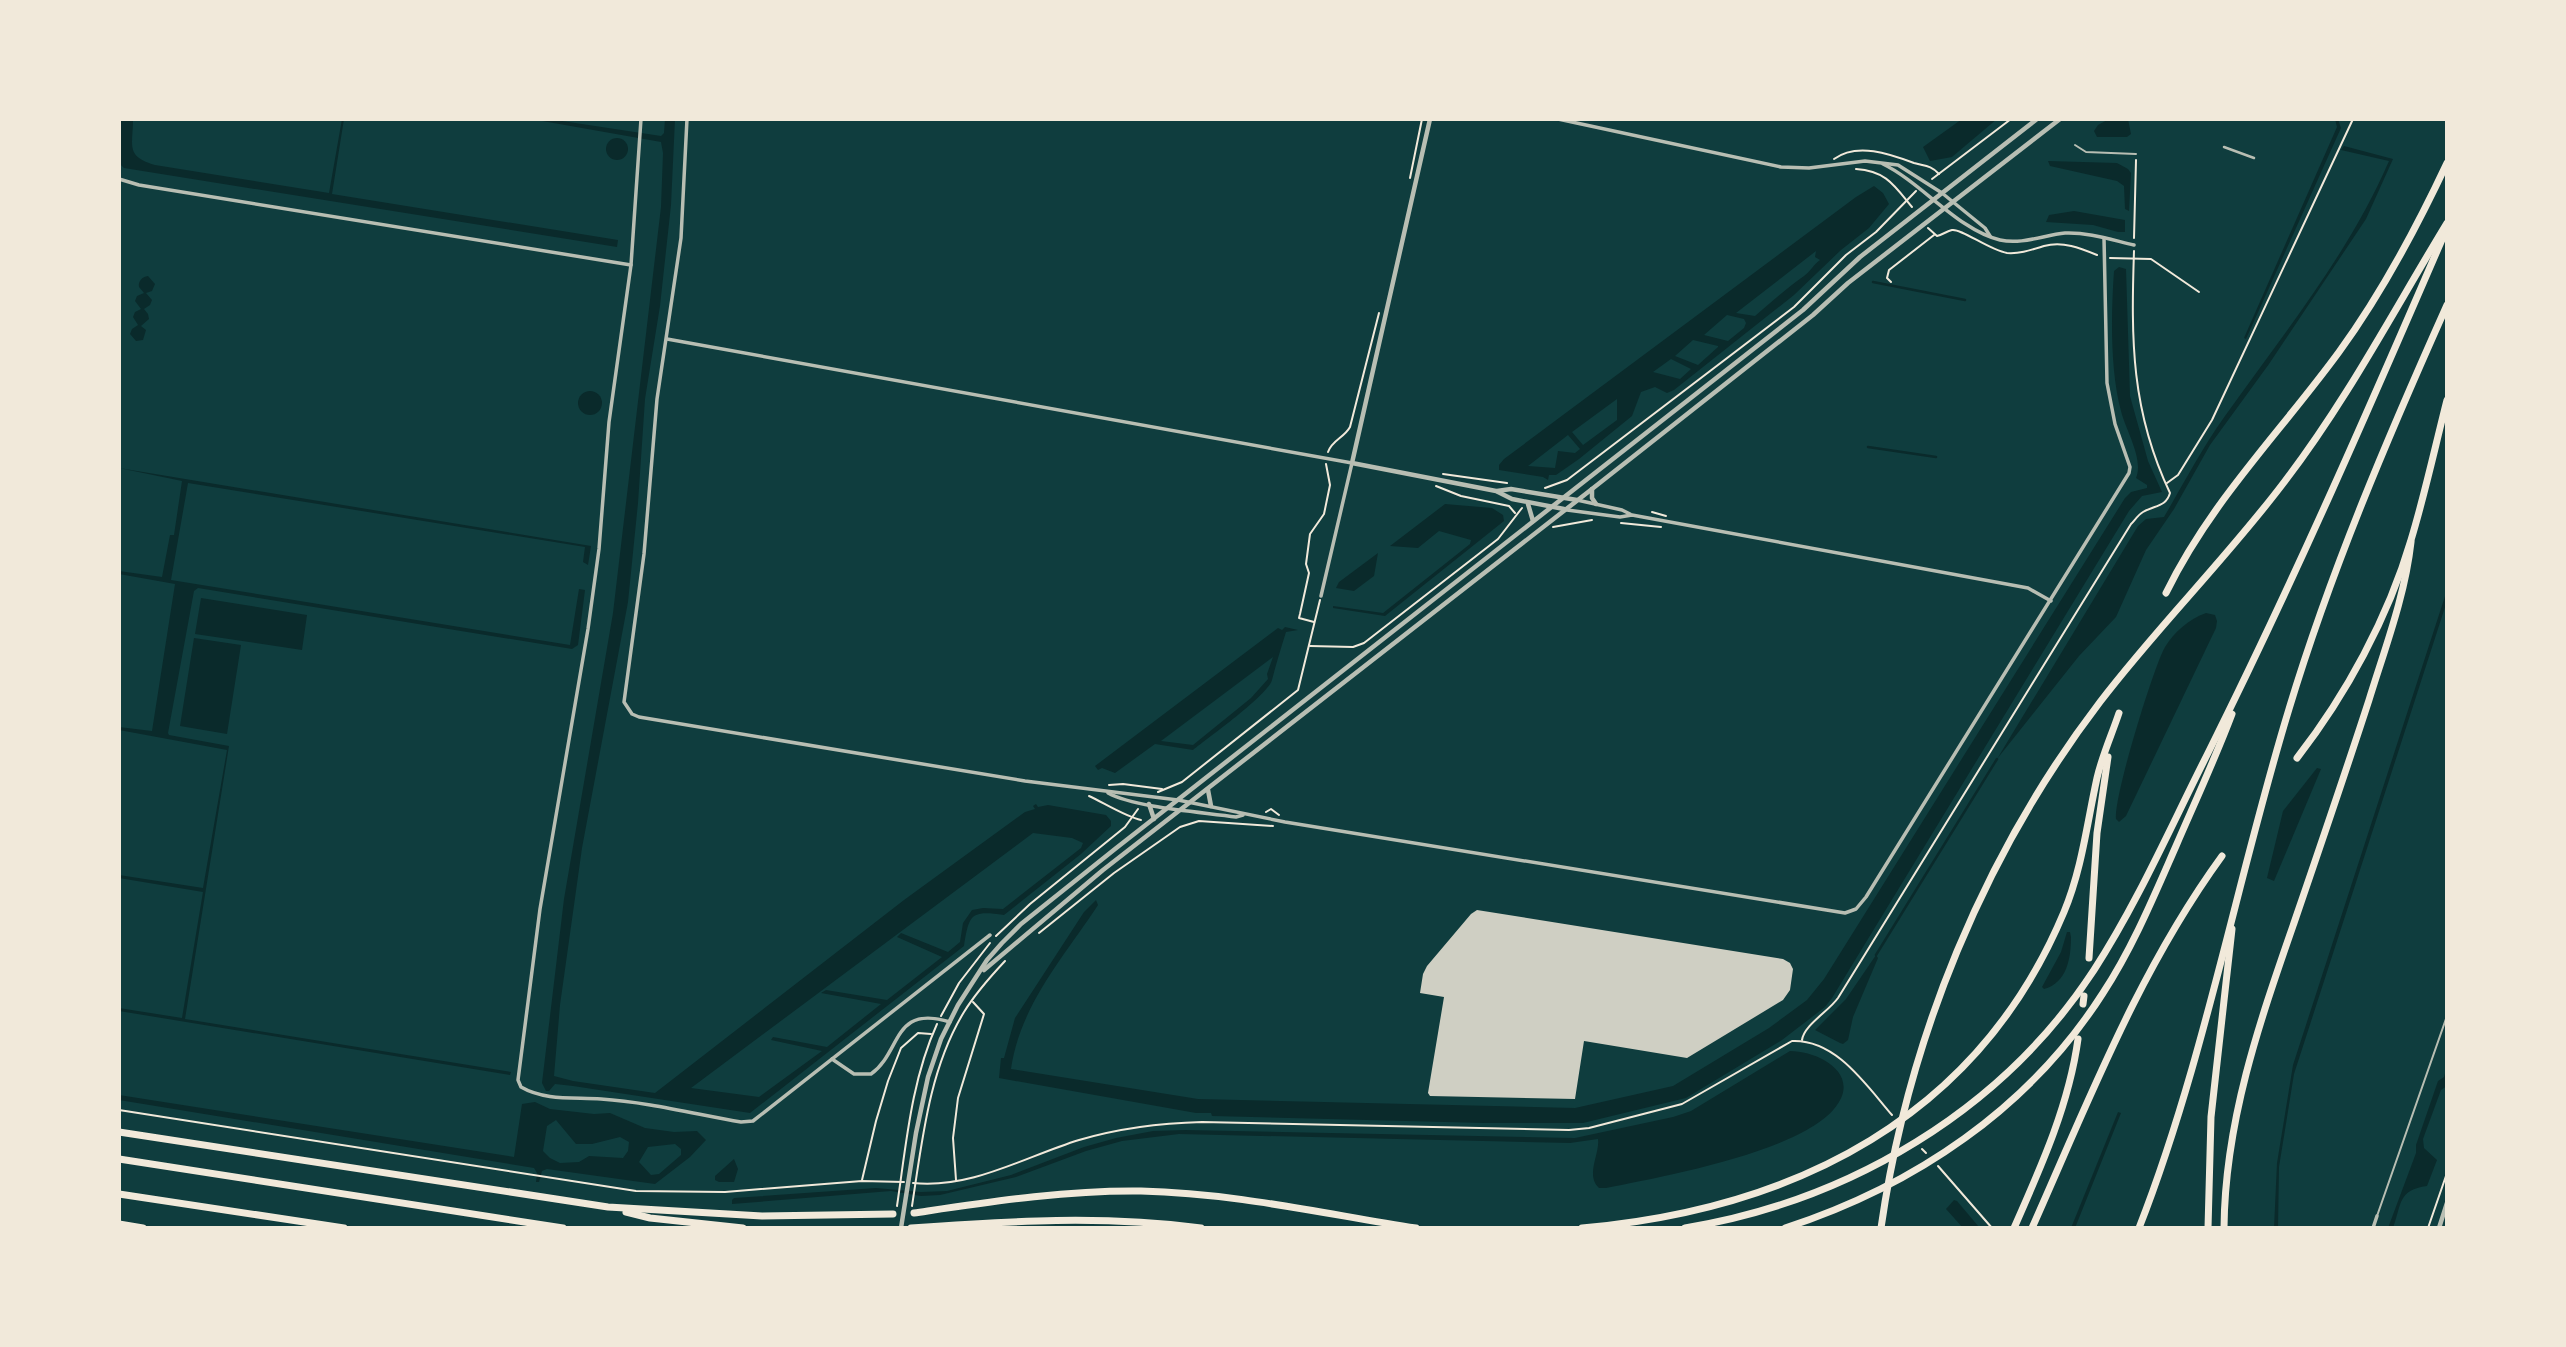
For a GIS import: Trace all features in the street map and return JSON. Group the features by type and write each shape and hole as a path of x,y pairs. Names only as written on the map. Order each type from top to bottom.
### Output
{"highway":[{"path":"2166,593 2180,565 2224,496 2318,379 2371,307 2419,222 2447,163"},
{"path":"1881,1228 1898,1137 1919,1055 1948,974 1981,898 2019,826 2056,765 2123,673 2268,504 2359,374 2447,225"},
{"path":"1785,1228 1843,1208 1920,1169 2004,1108 2043,1070 2079,1027 2115,974 2136,934 2216,756 2244,684 2447,225"},
{"path":"2139,1228 2152,1195 2193,1060 2288,710 2346,541 2447,305"},
{"path":"2297,758 2332,709 2390,597 2411,542 2447,400"},
{"path":"2224,1228 2227,1171 2243,1081 2261,1019 2337,799 2390,631 2407,575 2411,542"},
{"path":"1685,1228 1722,1222 1837,1185 1928,1136 1991,1087 2053,1025 2092,973 2118,930 2244,684"},
{"path":"1582,1228 1635,1223 1693,1212 1733,1201 1834,1162 1890,1128 1947,1083 1992,1035 2040,962 2074,887 2098,775 2119,714 2102,787 2090,958"},
{"path":"2032,1228 2148,972 2192,897 2222,856"},
{"path":"2208,1228 2211,1117 2235,904"},
{"path":"2014,1228 2055,1127 2068,1087 2078,1039"},
{"path":"119,1132 608,1207 650,1217 743,1228"},
{"path":"119,1159 563,1228"},
{"path":"912,1214 1052,1195 1142,1191 1245,1200 1416,1228"},
{"path":"119,1194 344,1228"},
{"path":"608,1207 762,1216 894,1215"},
{"path":"911,1228 1069,1219 1152,1222 1201,1228"},
{"path":"119,1224 143,1228"}],"street":[{"path":"641,119 631,265 609,422 599,549 540,909 518,1080 522,1087 536,1093 602,1099 753,1121 990,935"},
{"path":"687,119 681,237 657,399 644,554 624,702 627,709 639,717 1025,781 1178,800 1238,811 1243,815"},
{"path":"1321,597 1430,119"},
{"path":"1558,119 1781,167 1809,168 1846,161 1898,164 1942,193 1985,228 1990,236"},
{"path":"901,1228 928,1077 950,1022 987,960 1021,924 1803,310 1860,257 2037,119"},
{"path":"980,973 1103,870 1813,316 1848,283 2060,119"},
{"path":"2224,147 2254,158"},
{"path":"1878,162 1905,176 1945,209 1990,236 2013,241 2068,233 2134,245"},
{"path":"119,179 139,185 631,265"},
{"path":"1106,792 1120,799 1147,804 1236,817 1243,815 1845,913 1852,911 1866,897 2129,473 2130,467 2115,424 2107,383 2104,238"},
{"path":"667,339 1326,458 1496,491 1527,503 1620,517 1632,515"},
{"path":"1496,491 1511,489 1564,496 1622,510 1632,515 2028,588 2051,601"},
{"path":"1592,489 1592,498 1596,504"},
{"path":"1527,503 1533,521"},
{"path":"1208,789 1211,806"},
{"path":"1147,804 1154,819"},
{"path":"832,1059 854,1074 870,1074 885,1061 895,1040 916,1020 931,1016 950,1022"},
{"path":"2439,1228 2447,1203"},
{"path":"2373,1228 2377,1216"}],"lane":[{"path":"2075,145 2086,152 2136,154"},
{"path":"2377,1216 2447,1016"}],"path":[{"path":"1410,176 1422,119"},
{"path":"1939,174 2011,119"},
{"path":"2166,484 2178,475 2212,419 2353,119"},
{"path":"1802,1041 1804,1031 1825,1014 1838,998 2131,524 2139,515 2164,504 2168,499 2170,493 2148,439 2138,400 2134,359 2136,154"},
{"path":"1535,487 1546,488 1567,480 1794,307 1846,256 1876,232 1906,200 1882,175 1870,170 1847,168"},
{"path":"1891,282 1887,278 1889,270 1934,235"},
{"path":"2133,258 2151,259 2199,292"},
{"path":"1315,622 1300,618 1309,573 1306,564 1310,534 1324,514 1330,485 1325,470 1326,458 1332,443 1346,435 1350,428 1380,308"},
{"path":"1443,474 1514,484"},
{"path":"1416,476 1461,496 1508,506 1516,513"},
{"path":"1310,646 1353,647 1364,643 1498,539 1514,519"},
{"path":"1552,527 1559,528 1578,521 1592,520"},
{"path":"1612,522 1647,527"},
{"path":"1153,796 1182,782 1292,696 1302,680 1321,597"},
{"path":"1100,786 1123,784 1163,789"},
{"path":"1076,787 1132,818"},
{"path":"894,1215 913,1104 932,1035 939,1018 970,967 997,935 1030,904 1125,827 1147,804"},
{"path":"1037,934 1114,873 1180,827 1199,821 1262,826"},
{"path":"912,1214 927,1122 940,1066 959,1021 1006,960"},
{"path":"972,1001 982,1008 984,1014 958,1098 953,1138 956,1181 1010,1167 1077,1141 1142,1125 1202,1122 1569,1130 1589,1128 1682,1104 1783,1044 1802,1041 1820,1047 1846,1063 1892,1115"},
{"path":"119,1110 656,1192 738,1191 862,1181 876,1121 901,1048 918,1033 932,1035"},
{"path":"1921,1148 1926,1153"},
{"path":"1938,1167 1992,1228"},
{"path":"2428,1228 2447,1173"}],"water":[{"path":"119,119 133,119 133,149 145,162 329,193 344,119 332,194 618,240 617,247 124,168 119,163"},
{"path":"531,119 549,119 661,136 664,133 665,119 675,119 671,205 660,306 645,399 628,602 582,848 560,1005 554,1076 655,1093 904,900 1025,812 1035,809 1033,806 1036,804 1038,807 1048,805 1106,815 1111,821 1111,826 1081,854 1004,915 985,913 973,917 964,946 750,1113 555,1084 546,1091 542,1083 564,899 613,613 661,207 661,142","holes":["1033,833 1072,838 1083,843 1081,848 1003,909 972,910 963,923 960,942 948,952 901,933 897,937 942,957 887,1000 826,990 821,993 881,1004 827,1047 773,1037 771,1040 822,1051 759,1097 691,1088"]},
{"path":"1962,119 1997,119 1952,157 1930,161 1923,147"},
{"path":"2109,119 2128,119 2131,134 2127,137 2097,137 2094,131 2098,125"},
{"path":"2335,119 2338,119 2341,128 2246,339 2244,338 2337,127"},
{"path":"617,138 625,141 628,149 625,157 617,160 609,157 606,149 609,141"},
{"path":"2344,146 2393,159 2366,219 2269,364 2210,445 2174,509 2146,550 2116,617 2079,656 1997,759 2138,526 2146,519 2164,517 2217,428 2314,293 2355,229 2389,161 2341,150"},
{"path":"2048,161 2117,163 2128,169 2131,173 2129,211 2125,209 2124,186 2117,181 2050,166"},
{"path":"1874,186 1883,193 1889,204 1869,228 1841,250 1794,295 1674,390 1667,393 1655,387 1641,392 1632,416 1579,459 1556,475 1549,475 1548,480 1499,470 1504,459","holes":["1816,251 1815,257 1820,260 1755,316 1736,313","1727,315 1744,319 1744,328 1728,341 1704,335","1693,340 1718,346 1698,365 1675,356","1671,359 1691,369 1680,379 1653,372","1617,399 1617,420 1583,445 1572,432","1568,435 1580,449 1575,453 1558,451 1555,468 1528,466"]},
{"path":"2074,211 2125,220 2125,232 2093,225 2046,222 2049,215"},
{"path":"2119,267 2126,269 2130,396 2148,461 2162,492 2142,496 2129,511 1832,998 1825,1007 1782,1040 1686,1098 1583,1123 1212,1116 1211,1113 1196,1113 999,1078 1001,1058 1004,1058 1015,1018 1084,912 1096,900 1098,905 1045,982 1034,1003 1016,1046 1011,1069 1198,1099 1575,1108 1673,1086 1769,1028 1807,1000 1824,979 2125,498 2131,492 2147,488 2147,485 2136,478 2138,462 2117,395 2112,305 2114,271"},
{"path":"148,276 155,284 152,291 146,293 152,300 144,309 149,319 141,326 146,330 143,340 136,341 130,334 138,325 133,317 135,312 141,309 135,301 137,296 144,293 139,287 140,281"},
{"path":"590,391 598,395 602,403 598,411 590,415 582,411 578,403 582,395"},
{"path":"119,468 591,546 588,565 583,562 585,547 188,483 171,580 570,645 579,589 585,590 578,645 572,649 198,588 194,591 168,733 229,746 185,1019 511,1072 510,1075 119,1011 119,1008 182,1018 203,892 119,878 119,875 203,888 227,750 119,730 119,727 152,731 175,584 119,574 119,571 162,577 170,535 174,535 182,481"},
{"path":"1445,504 1492,508 1503,515 1504,521 1385,616 1333,608 1383,613 1470,544 1471,540 1439,531 1418,548 1390,546"},
{"path":"1378,553 1374,576 1354,591 1336,588 1339,582"},
{"path":"2447,590 2447,601 2294,1074 2279,1167 2278,1228 2274,1228 2277,1163 2293,1065"},
{"path":"201,598 307,615 302,650 195,634"},
{"path":"2206,613 2215,615 2216,628 2126,816 2119,822 2116,819 2121,787 2159,660 2177,631"},
{"path":"1285,627 1298,630 1286,632 1268,687 1249,706 1193,750 1155,744 1115,773 1102,768 1098,770 1095,766 1278,628 1282,630","holes":["1273,657 1268,679 1251,698 1193,745 1161,741"]},
{"path":"194,638 241,645 227,734 180,726"},
{"path":"2317,768 2321,769 2274,881 2267,878 2283,811"},
{"path":"2067,932 2070,932 2071,937 2066,969 2058,981 2044,989 2042,987 2061,952"},
{"path":"1876,955 1878,958 1853,1017 1848,1040 1843,1044 1815,1030 1846,999"},
{"path":"1790,1051 1823,1060 1840,1074 1843,1093 1837,1105 1820,1121 1765,1149 1730,1160 1606,1188 1599,1188 1593,1177 1598,1139 1570,1143 1179,1134 1122,1141 1086,1151 1016,1177 940,1195 921,1196 891,1191 732,1204 734,1198 876,1188 947,1191 1011,1175 1084,1147 1153,1131 1575,1138 1691,1111"},
{"path":"2447,1067 2447,1086 2441,1090 2423,1139 2424,1148 2437,1160 2427,1186 2406,1194 2393,1228 2388,1228 2416,1153 2416,1145 2438,1081 2444,1077"},
{"path":"119,1095 514,1157 522,1104 535,1102 550,1109 610,1113 645,1128 674,1132 697,1131 706,1140 690,1157 655,1184 547,1169 542,1171 539,1182 536,1182 537,1173 534,1168 119,1100","holes":["556,1120 576,1144 592,1144 620,1137 629,1142 628,1151 623,1158 589,1156 579,1162 560,1163 543,1151 547,1126","675,1144 681,1149 681,1155 659,1174 651,1175 639,1162 648,1147"]},
{"path":"2118,1112 2121,1113 2075,1228 2071,1228"},
{"path":"734,1159 738,1169 734,1182 715,1180 715,1176"},
{"path":"1954,1200 1979,1227 1963,1228 1946,1209"}],"building":[{"path":"1477,910 1783,959 1790,963 1793,969 1790,990 1783,1000 1687,1058 1584,1041 1575,1099 1430,1096 1428,1093 1444,997 1420,993 1423,974 1427,966"}],"waterway":[{"path":"1873,282 1965,300"},
{"path":"1868,447 1936,457"},
{"path":"1876,955 1997,759"}]}
